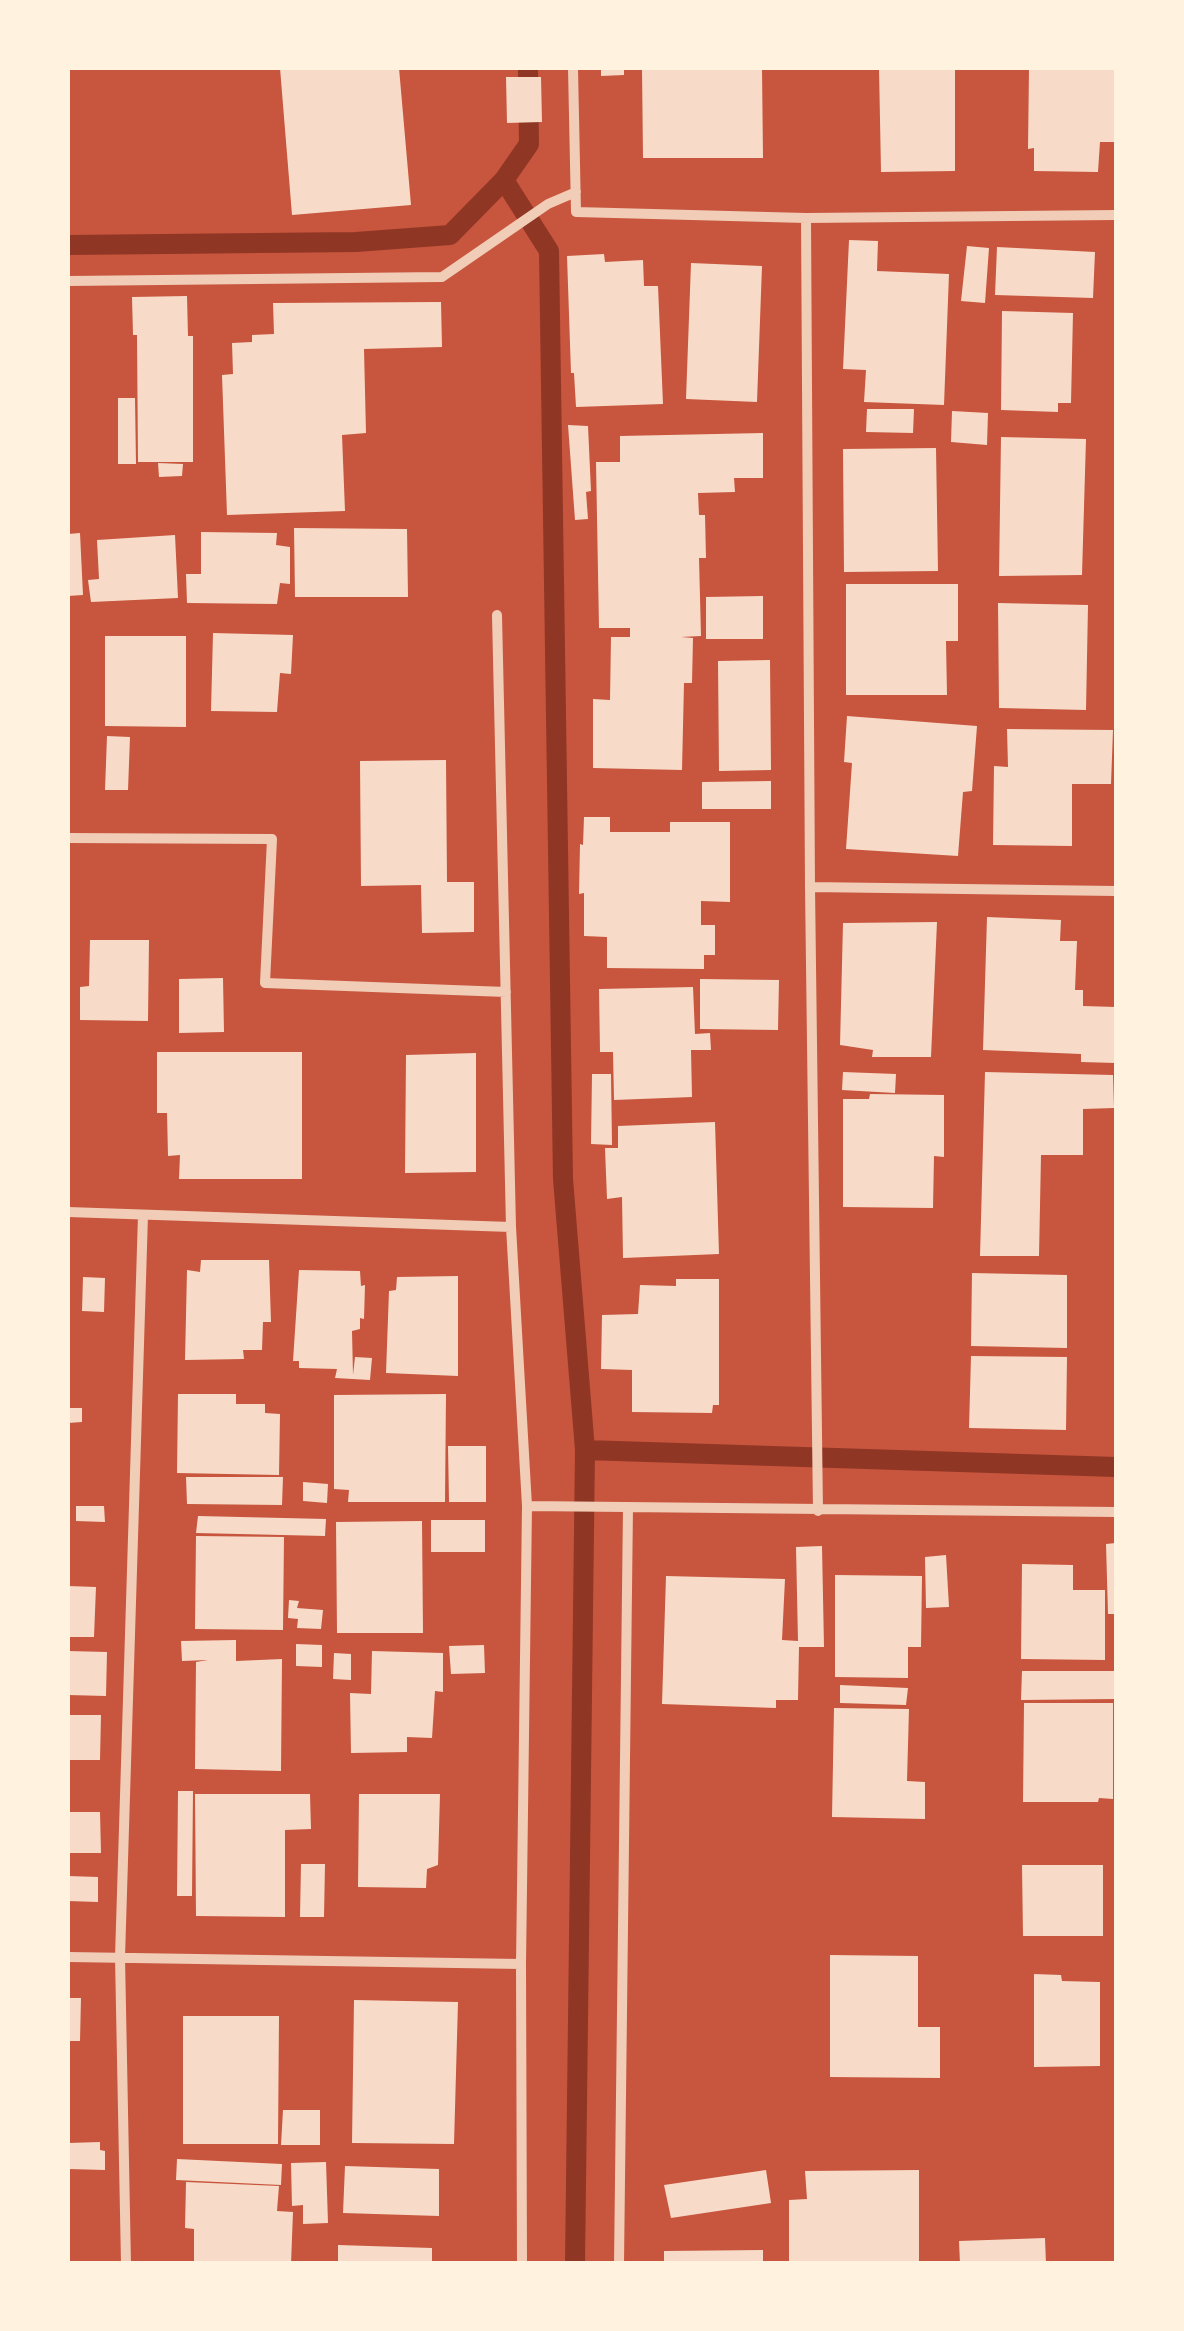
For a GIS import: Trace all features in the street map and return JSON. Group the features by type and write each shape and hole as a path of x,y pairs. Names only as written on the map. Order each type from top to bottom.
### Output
{"street":[{"path":"573,68 576,212 806,218 1116,215"},
{"path":"68,281 442,277 548,204 576,192"},
{"path":"806,218 818,1510"},
{"path":"497,615 511,1227 527,1506 522,2264"},
{"path":"68,838 272,839 264,983 506,992"},
{"path":"810,887 1116,890"},
{"path":"68,1212 511,1227"},
{"path":"126,2264 120,1957 143,1215"},
{"path":"527,1506 1116,1512"},
{"path":"619,2264 628,1507"},
{"path":"68,1957 522,1964"}],"building":[{"path":"280,68 399,68 411,205 292,215"},
{"path":"601,68 624,68 624,75 601,76"},
{"path":"642,68 762,68 763,158 643,158"},
{"path":"879,68 955,68 955,171 881,172"},
{"path":"1029,68 1116,68 1116,142 1100,142 1098,172 1034,171 1034,148 1028,149"},
{"path":"506,77 541,77 542,122 507,123"},
{"path":"849,240 878,241 877,271 949,274 944,405 864,402 866,370 843,369"},
{"path":"967,246 989,248 985,303 961,301"},
{"path":"997,247 1095,252 1093,298 995,295"},
{"path":"604,254 605,262 643,260 644,286 658,286 663,404 576,407 567,256"},
{"path":"691,263 762,266 757,402 686,399"},
{"path":"187,296 188,336 193,336 193,462 138,462 137,335 133,335 132,297"},
{"path":"441,302 442,347 364,349 366,433 342,435 345,511 227,515 222,375 233,374 232,343 252,342 252,335 274,334 273,303"},
{"path":"1002,311 1073,313 1071,403 1058,403 1058,412 1001,410"},
{"path":"118,398 135,398 136,464 118,464"},
{"path":"867,409 914,409 913,433 866,432"},
{"path":"952,411 988,413 987,445 951,442"},
{"path":"568,425 588,426 588,519 575,520"},
{"path":"763,433 763,478 734,478 735,492 698,493 699,515 705,515 706,558 699,558 701,636 681,637 693,638 692,683 684,683 682,770 593,768 593,699 610,700 611,637 630,637 630,628 599,628 596,462 620,462 620,436"},
{"path":"1001,437 1086,439 1082,575 999,576"},
{"path":"936,448 938,571 844,572 843,449"},
{"path":"158,463 183,464 182,476 159,477"},
{"path":"294,528 407,529 408,597 295,597"},
{"path":"201,532 277,533 276,545 290,547 290,584 280,583 277,604 187,603 186,574 201,574"},
{"path":"80,533 83,595 68,596 68,534"},
{"path":"175,535 178,598 91,602 88,580 99,579 97,540"},
{"path":"846,584 958,584 958,641 946,641 947,695 846,695"},
{"path":"763,596 763,639 706,639 706,597"},
{"path":"998,603 1088,605 1086,710 999,708"},
{"path":"213,633 293,635 291,674 280,673 277,712 211,711"},
{"path":"105,636 186,636 186,727 105,726"},
{"path":"770,660 771,770 719,771 718,661"},
{"path":"847,716 977,726 972,791 963,792 958,856 846,849 852,763 844,762"},
{"path":"1007,729 1113,730 1111,784 1072,784 1072,846 993,845 994,766 1008,767"},
{"path":"107,736 130,737 128,790 105,790"},
{"path":"446,760 447,882 474,882 474,932 422,933 421,885 361,886 360,761"},
{"path":"771,781 771,809 702,809 702,782"},
{"path":"584,817 610,817 610,832 670,832 670,822 730,822 730,902 701,901 701,925 715,925 715,955 704,955 704,969 607,968 607,937 584,936 584,893 579,894"},
{"path":"987,917 1061,920 1060,941 1077,941 1075,990 1083,990 1083,1006 1116,1007 1116,1063 1081,1062 1081,1054 983,1050"},
{"path":"937,922 931,1057 872,1057 873,1050 840,1045 843,923"},
{"path":"90,940 149,940 148,1021 80,1020 80,987 89,986"},
{"path":"223,978 224,1032 179,1033 179,979"},
{"path":"700,979 779,980 778,1030 700,1029"},
{"path":"693,987 695,1034 710,1033 711,1050 691,1050 692,1097 614,1100 613,1052 600,1052 599,989"},
{"path":"157,1052 302,1052 302,1179 179,1179 180,1155 168,1156 167,1113 157,1113"},
{"path":"476,1053 476,1172 405,1173 406,1055"},
{"path":"843,1072 896,1074 895,1093 842,1090"},
{"path":"985,1072 1113,1075 1114,1108 1083,1109 1083,1155 1041,1155 1039,1256 980,1256"},
{"path":"592,1074 611,1074 612,1145 591,1144"},
{"path":"870,1094 944,1095 944,1157 934,1156 933,1208 843,1207 843,1099 869,1099"},
{"path":"715,1122 719,1254 623,1258 622,1197 607,1199 605,1148 618,1148 618,1126"},
{"path":"201,1260 269,1260 271,1322 263,1322 262,1350 243,1350 244,1359 185,1360 187,1270 200,1272"},
{"path":"299,1270 360,1271 361,1286 365,1285 364,1319 360,1318 360,1329 352,1331 353,1375 355,1357 372,1358 370,1380 335,1378 337,1369 299,1368 299,1361 293,1361"},
{"path":"972,1273 1067,1275 1067,1348 971,1346"},
{"path":"458,1276 458,1376 386,1373 389,1291 396,1290 397,1277"},
{"path":"83,1277 105,1278 104,1312 82,1311"},
{"path":"676,1279 719,1279 719,1405 713,1405 712,1413 632,1412 632,1370 601,1369 602,1315 638,1314 640,1285 676,1286"},
{"path":"971,1356 1067,1357 1066,1430 969,1428"},
{"path":"178,1394 236,1394 236,1404 265,1404 265,1413 280,1414 279,1475 177,1473"},
{"path":"446,1394 445,1502 348,1502 349,1490 334,1489 334,1395"},
{"path":"68,1408 82,1408 82,1422 68,1423"},
{"path":"448,1446 486,1446 486,1502 449,1502"},
{"path":"186,1477 283,1477 282,1505 187,1504"},
{"path":"303,1482 328,1484 327,1503 303,1501"},
{"path":"76,1506 104,1506 105,1522 76,1521"},
{"path":"198,1516 326,1519 325,1536 196,1533"},
{"path":"431,1520 485,1520 485,1552 431,1552"},
{"path":"422,1521 423,1633 337,1633 336,1522"},
{"path":"196,1536 284,1537 283,1630 195,1629"},
{"path":"1116,1543 1116,1614 1108,1614 1106,1544"},
{"path":"822,1546 824,1647 799,1647 798,1700 776,1700 776,1708 662,1704 666,1576 785,1579 782,1640 798,1641 796,1547"},
{"path":"946,1555 949,1607 926,1608 925,1557"},
{"path":"1022,1564 1073,1565 1073,1590 1105,1590 1105,1660 1021,1659"},
{"path":"835,1575 922,1576 921,1647 908,1647 908,1678 835,1677"},
{"path":"68,1586 96,1587 94,1637 68,1637"},
{"path":"289,1600 299,1601 297,1608 323,1610 321,1629 297,1628 298,1619 288,1618"},
{"path":"236,1640 236,1661 282,1659 281,1771 195,1769 196,1662 208,1660 182,1661 181,1641"},
{"path":"296,1644 322,1645 322,1667 296,1666"},
{"path":"484,1645 485,1673 451,1674 449,1646"},
{"path":"68,1651 107,1652 106,1696 68,1695"},
{"path":"372,1651 443,1653 443,1692 435,1691 432,1738 407,1737 407,1752 351,1753 350,1693 371,1694"},
{"path":"334,1653 351,1654 351,1680 333,1679"},
{"path":"1022,1671 1116,1671 1116,1699 1021,1700"},
{"path":"840,1685 908,1688 906,1705 840,1703"},
{"path":"1024,1703 1113,1703 1113,1799 1023,1802"},
{"path":"834,1708 909,1709 907,1781 925,1782 925,1819 832,1817"},
{"path":"68,1715 101,1715 100,1760 68,1760"},
{"path":"178,1791 193,1791 192,1896 177,1896"},
{"path":"195,1794 310,1794 311,1829 285,1830 285,1917 196,1916"},
{"path":"359,1794 440,1794 438,1865 427,1869 426,1888 358,1887"},
{"path":"68,1812 100,1812 101,1853 68,1853"},
{"path":"301,1864 325,1864 324,1917 300,1917"},
{"path":"1022,1865 1103,1865 1103,1936 1023,1936"},
{"path":"68,1876 98,1877 98,1902 68,1901"},
{"path":"830,1955 918,1956 918,2027 940,2027 940,2078 830,2077"},
{"path":"1034,1974 1061,1975 1062,1981 1100,1982 1100,2066 1034,2067"},
{"path":"68,1998 81,1998 80,2041 68,2041"},
{"path":"354,2000 458,2002 454,2144 352,2143"},
{"path":"183,2016 279,2016 278,2144 183,2144"},
{"path":"283,2110 320,2110 320,2145 281,2145"},
{"path":"100,2142 100,2150 105,2151 105,2170 68,2169 68,2143"},
{"path":"177,2159 282,2164 281,2185 176,2180"},
{"path":"326,2162 328,2223 303,2224 303,2205 292,2206 291,2163"},
{"path":"345,2166 439,2169 439,2216 343,2213"},
{"path":"766,2170 771,2203 671,2218 664,2185"},
{"path":"919,2170 919,2264 789,2264 789,2200 807,2199 805,2171"},
{"path":"186,2182 279,2186 277,2211 293,2212 291,2264 194,2264 194,2229 185,2228"},
{"path":"1045,2238 1046,2264 960,2264 959,2241"},
{"path":"338,2245 432,2248 432,2264 338,2264"},
{"path":"763,2250 763,2264 664,2264 664,2251"}],"waterway":[{"path":"68,245 356,242 450,235 504,180 529,144 528,68"},
{"path":"504,180 549,251 563,1179 585,1450"},
{"path":"575,2264 585,1450 1116,1467"}]}
